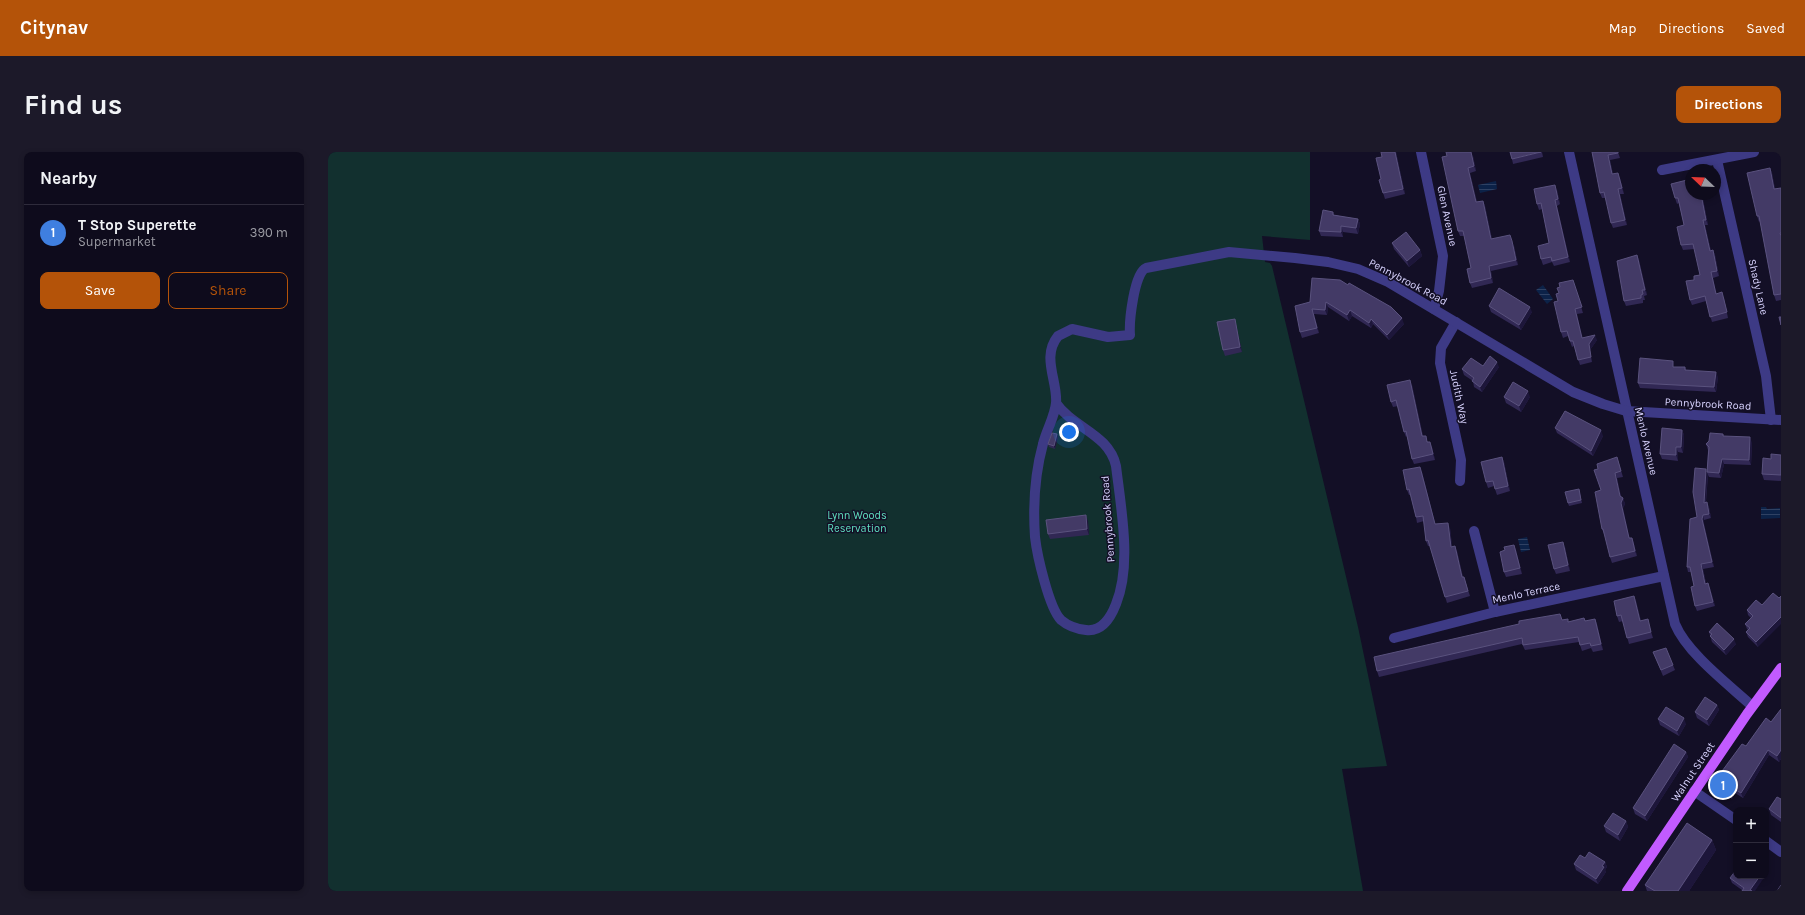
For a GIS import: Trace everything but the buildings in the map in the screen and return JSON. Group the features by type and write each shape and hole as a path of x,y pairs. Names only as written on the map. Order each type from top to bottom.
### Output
{"main road":[{"name":"Walnut Street","path":"1627,891 1752,706 1781,668"}],"street":[{"name":"Glen Avenue","path":"1421,152 1443,256 1440,291 1434,309"},
{"name":"Menlo Avenue","path":"1569,152 1673,618 1681,636 1690,648 1752,706"},
{"path":"1662,170 1754,152"},
{"name":"Shady Lane","path":"1718,160 1776,420"},
{"name":"Pennybrook Road","path":"1056,403 1068,417 1108,447 1113,455 1116,466 1124,542 1123,576 1116,604 1108,619 1100,626 1090,630 1070,626 1061,620 1055,611 1043,572 1036,538 1036,484 1042,446 1056,403 1051,369 1051,351 1056,338 1060,334 1072,329 1108,337 1130,335 1133,301 1138,275 1141,270 1146,268 1229,252 1314,260 1348,266 1369,274 1434,309 1573,392 1603,404 1626,411 1776,420"},
{"name":"Judith Way","path":"1456,322 1443,346 1440,359 1461,460 1460,481"},
{"path":"1474,531 1495,612"},
{"name":"Menlo Terrace","path":"1394,638 1495,612 1664,576"},
{"path":"1694,791 1733,818"},
{"path":"1769,843 1781,852"}],"green space":[{"name":"Lynn Woods Reservation","path":"328,152 1310,152 1310,240 1262,236 1265,262 1270,263 1272,266 1358,627 1387,766 1342,769 1363,891 328,891"}],"water":[{"path":"1496,181 1497,189 1480,193 1478,185"},
{"path":"1543,285 1553,299 1547,304 1536,290"},
{"path":"1761,507 1766,507 1767,509 1780,508 1780,518 1761,519"},
{"path":"1527,537 1530,550 1521,552 1518,539"}],"place":[{"name":"T Stop Superette","path":"1723,785"}]}
